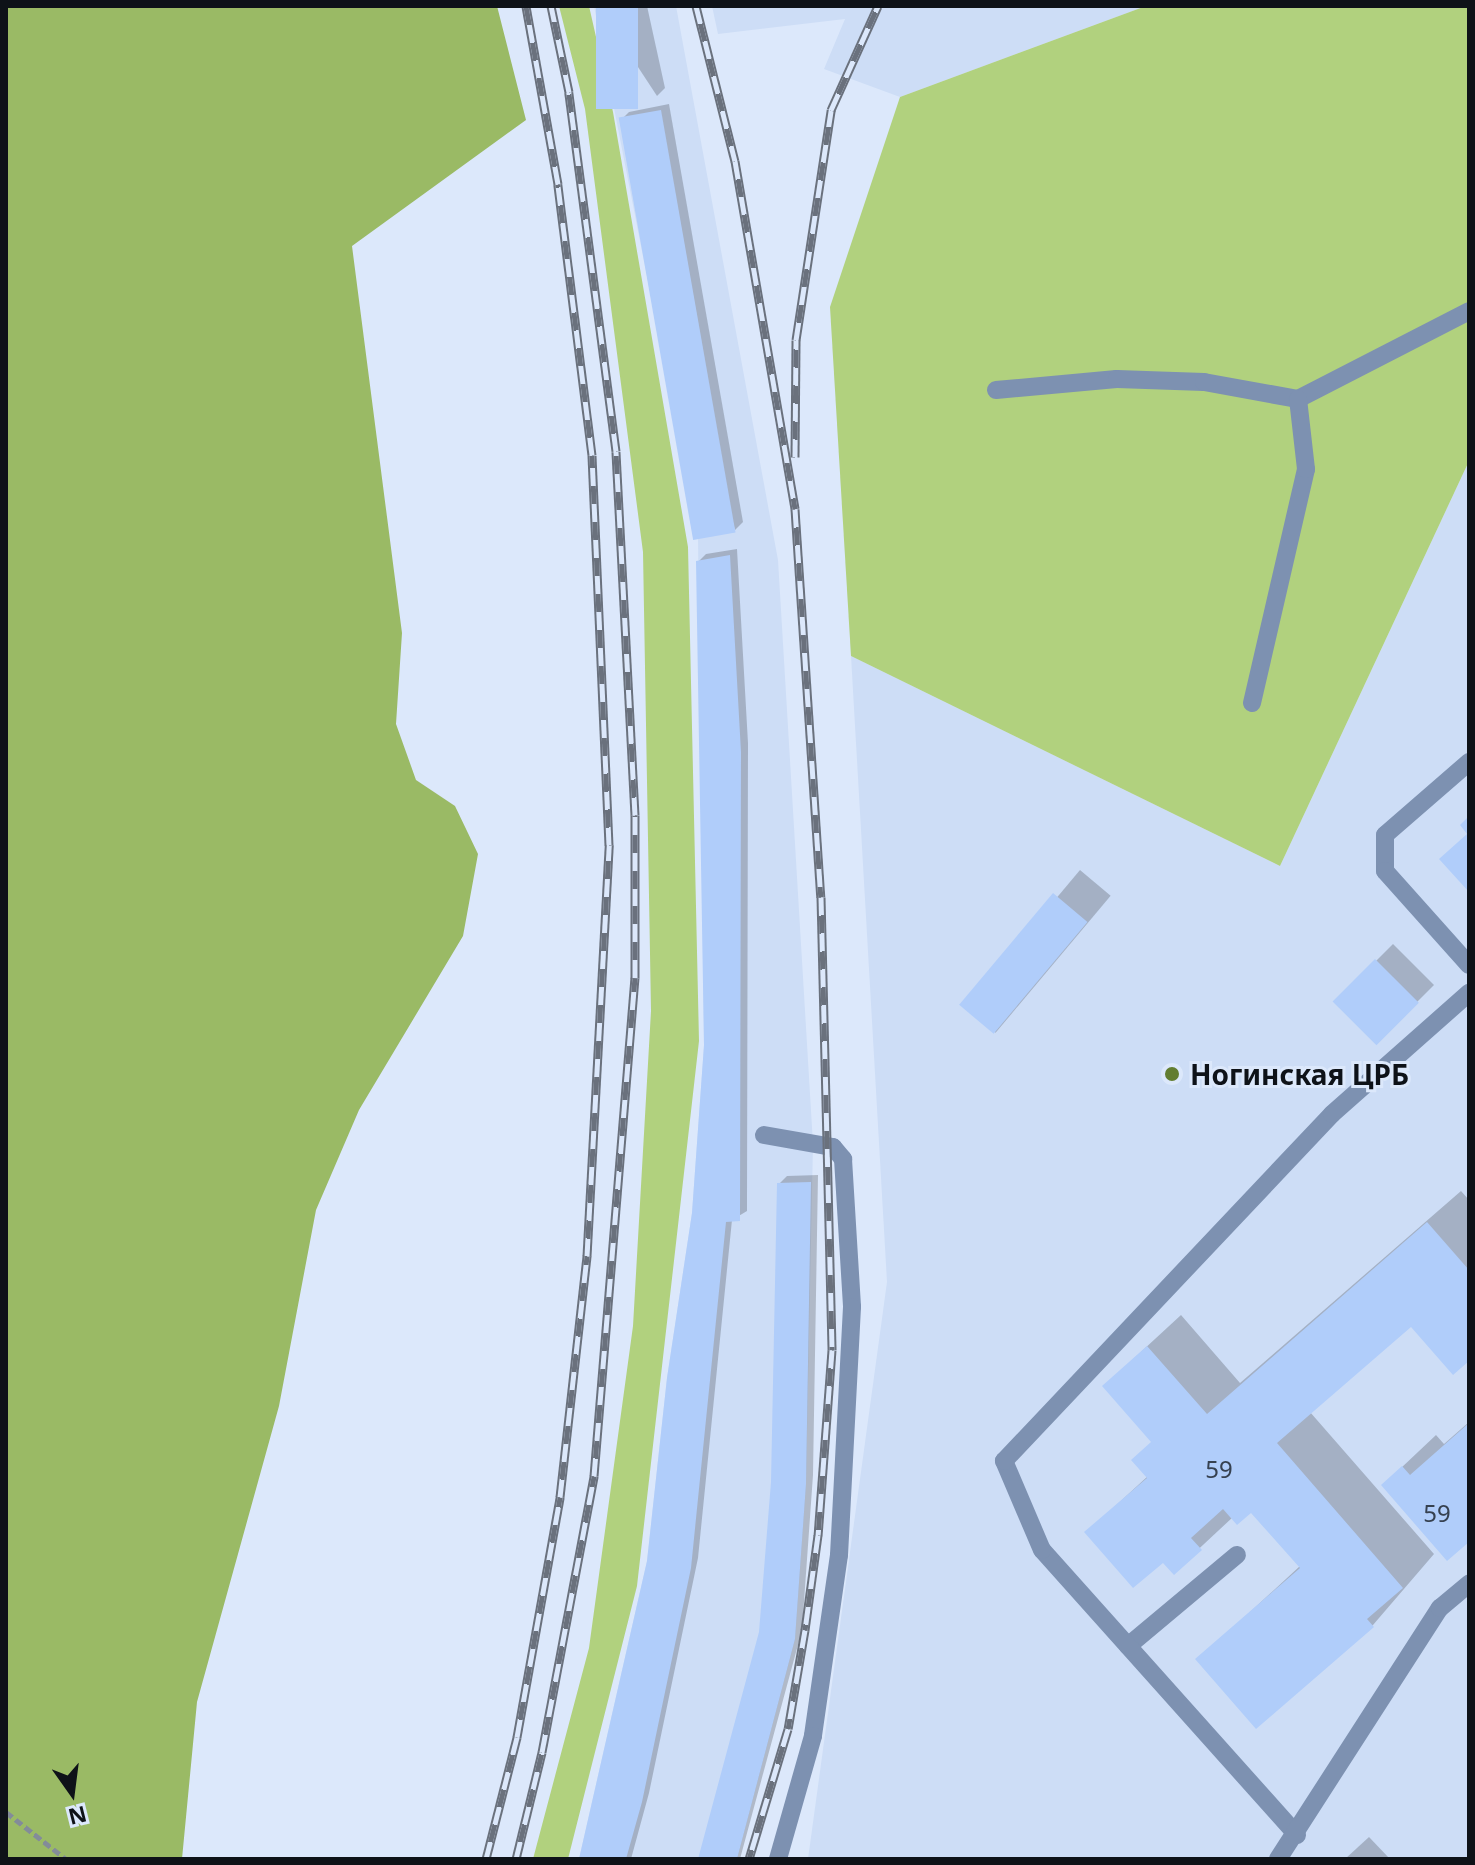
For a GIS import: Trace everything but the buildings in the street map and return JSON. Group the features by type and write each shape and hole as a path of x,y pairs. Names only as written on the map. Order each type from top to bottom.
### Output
{"lane":[{"path":"996,390 1132,380 1204,382 1298,399 1469,311"},
{"path":"1252,703 1306,469 1298,399"},
{"path":"1469,762 1385,835 1385,871 1469,965"},
{"path":"1297,1835 1042,1550 1004,1461 1332,1114 1469,993"},
{"path":"764,1135 833,1147 843,1159 852,1307 839,1555 813,1736 778,1859"},
{"path":"1128,1646 1237,1555"},
{"path":"1278,1859 1297,1835 1440,1608 1469,1584"}],"path":[{"path":"6,1812 66,1859"}],"shaded area":[{"path":"594,6 676,6 778,560 813,1144 806,1484 795,1639 737,1859 579,1859 647,1561 667,1378 692,1213 704,1046 698,537"},
{"path":"712,6 1146,6 900,97 824,69 845,19 718,34"},
{"name":"Ногинская ЦРБ","path":"1469,461 1469,1859 808,1859 887,1282 851,656 1280,866"}],"green space":[{"path":"6,6 497,6 526,120 352,246 402,633 396,724 416,780 455,806 478,854 463,936 359,1110 316,1210 279,1406 197,1702 182,1859 6,1859"},
{"path":"559,6 589,6 613,112 688,547 699,1041 637,1586 568,1859 533,1859 589,1648 633,1326 651,1011 643,552 585,109"},
{"path":"1146,6 1469,6 1469,461 1280,866 851,656 830,307 900,97"}],"railway":[{"path":"486,1859 517,1737 560,1497 587,1256 609,845 592,455 558,184 526,6"},
{"path":"516,1859 542,1752 594,1476 635,978 635,815 616,451 569,92 551,6"},
{"path":"696,6 735,161 795,509 821,897 832,1350 818,1535 805,1630 788,1729 749,1859"},
{"path":"795,457 796,340 831,110 878,6"}],"place":[{"name":"Ногинская ЦРБ","path":"1172,1074"}]}
